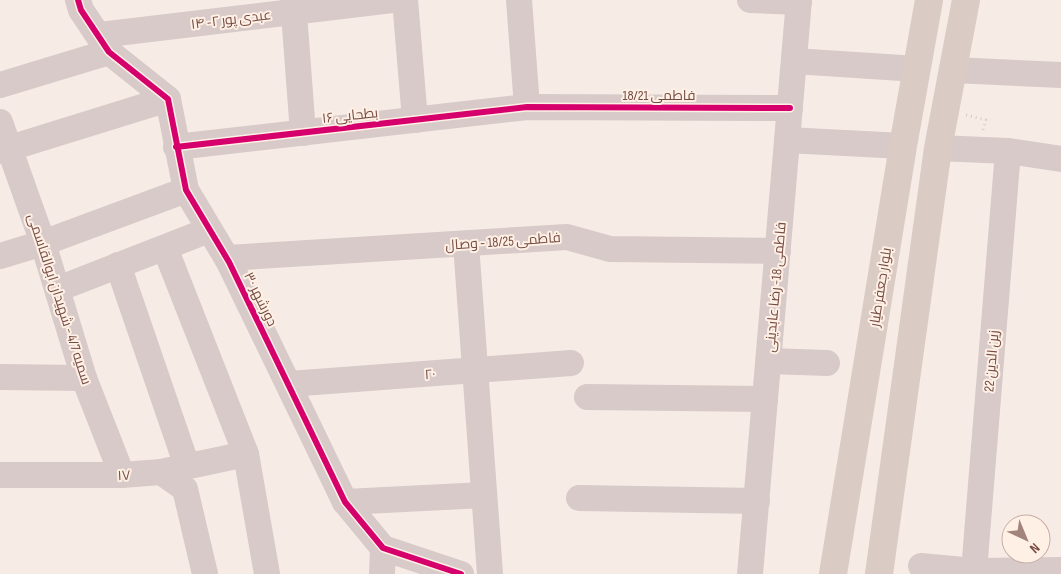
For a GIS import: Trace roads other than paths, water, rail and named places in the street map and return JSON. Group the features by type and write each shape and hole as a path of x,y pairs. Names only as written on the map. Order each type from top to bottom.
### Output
{"main road":[{"name":"بلوار جعفر طیار","path":"833,574 903,146 929,0"},
{"path":"880,574 938,148 953,70 969,5"},
{"path":"903,146 938,148"}],"street":[{"path":"78,0 81,10 104,43 168,99"},
{"name":"عبدی پور ۲- ۱۴","path":"0,85 104,43 294,6 392,0"},
{"path":"405,0 415,120"},
{"path":"519,0 527,107"},
{"path":"750,0 799,1"},
{"name":"فاطمی 18- رضا عابدینی","path":"750,574 799,1"},
{"path":"294,6 303,133"},
{"path":"794,61 918,69"},
{"path":"953,70 1061,75"},
{"path":"5,149 168,99"},
{"name":"دورشهر ۳۰","path":"168,99 186,190 227,258 345,502 383,548"},
{"name":"بطحایی ۱۶","path":"176,147 527,107"},
{"name":"فاطمی 18/21","path":"527,107 790,108"},
{"name":"سمیه 4/7 - شهیدان ابوالقاسمی","path":"0,122 5,149 43,243 84,378 122,475"},
{"path":"787,140 903,146"},
{"path":"938,148 1008,151 1061,159"},
{"name":"زین الدین 22","path":"990,572 1008,151"},
{"path":"0,256 43,243 186,190"},
{"path":"58,289 209,230"},
{"name":"فاطمی 18/25 - وصال","path":"227,258 567,237 610,249 778,251"},
{"path":"466,244 490,574"},
{"path":"165,248 246,454 267,574"},
{"path":"118,266 187,466"},
{"path":"768,361 827,363"},
{"name":"۲۰","path":"289,384 571,363"},
{"path":"0,377 84,378"},
{"path":"587,396 765,399"},
{"name":"۱۷","path":"0,475 122,475 161,472 246,454"},
{"path":"161,472 185,489 205,574"},
{"path":"345,502 484,495"},
{"path":"579,498 756,501"},
{"path":"382,574 383,548 461,574"},
{"path":"921,566 990,572 1061,570"}]}
